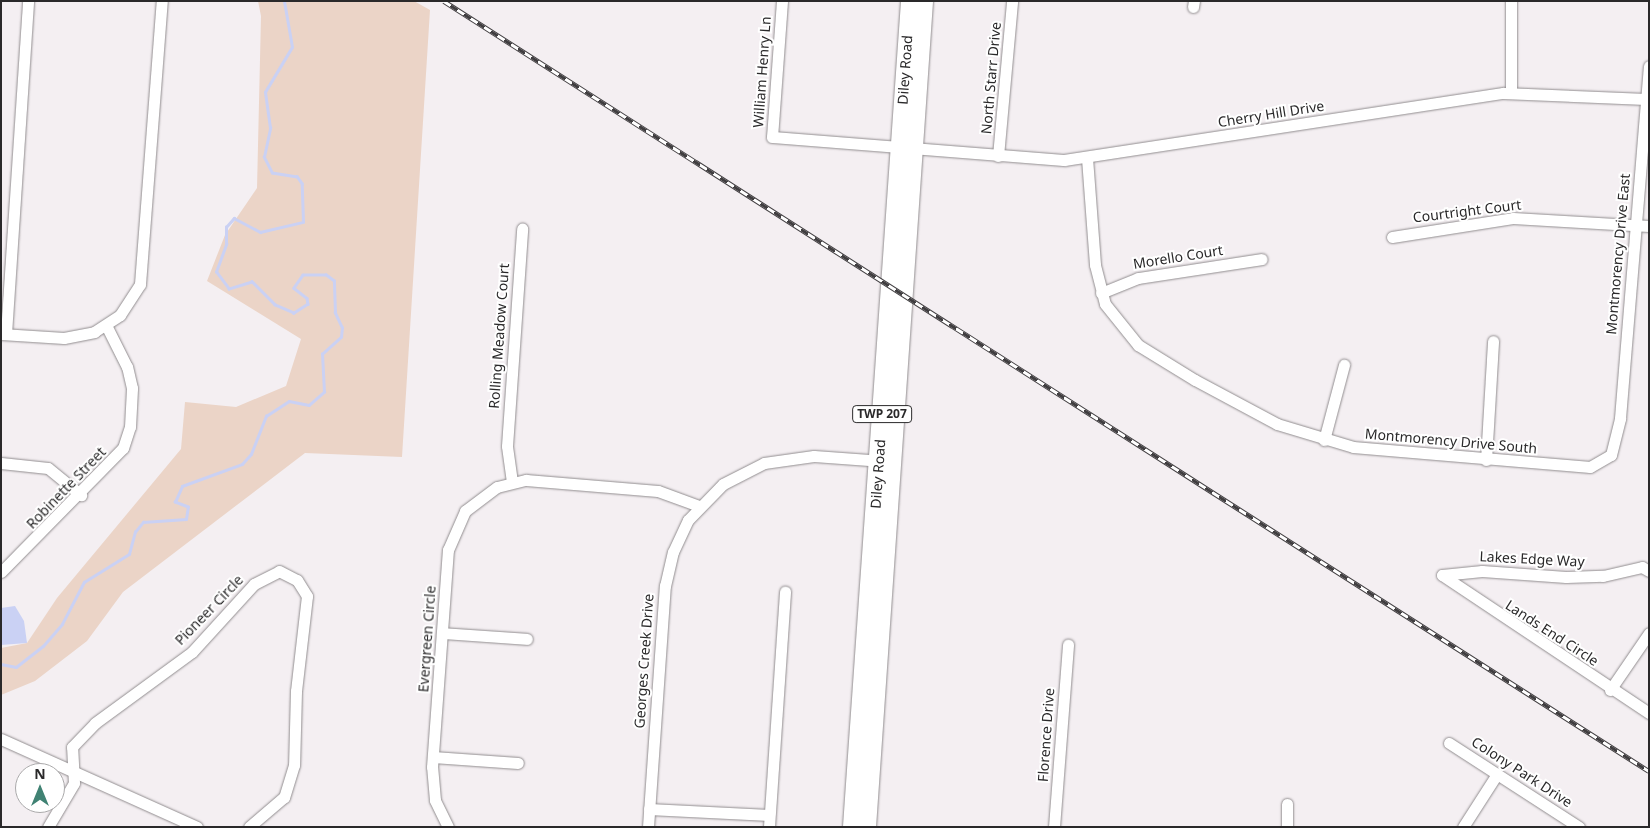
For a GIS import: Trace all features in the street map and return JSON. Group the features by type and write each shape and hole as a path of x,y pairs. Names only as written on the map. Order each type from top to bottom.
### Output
{"highway":[{"name":"Diley Road","path":"866,827 886,461 907,149 910,1"},
{"name":"Diley Road","path":"907,149 924,1"},
{"name":"Diley Road","path":"852,827 886,461"}],"street":[{"path":"28,1 3,334 64,338 107,327 131,300 143,271 162,1"},
{"name":"William Henry Ln","path":"782,1 772,137 907,149"},
{"name":"North Starr Drive","path":"998,156 1012,1"},
{"path":"1511,1 1511,92"},
{"name":"Montmorency Drive East","path":"1613,444 1620,418 1649,66"},
{"name":"Cherry Hill Drive","path":"907,149 998,156 1087,158 1511,92 1646,99"},
{"name":"Montmorency Drive South","path":"1087,158 1087,199 1101,293 1111,316 1138,345 1253,414 1324,440 1371,451 1590,467 1607,460 1613,444"},
{"name":"Courtright Court","path":"1392,237 1513,218 1649,226"},
{"name":"Rolling Meadow Court","path":"512,482 507,446 522,229"},
{"name":"Morello Court","path":"1101,293 1138,278 1262,259"},
{"name":"Robinette Street","path":"1,572 81,496 118,457 130,427 132,388 127,367 107,327"},
{"path":"1486,460 1493,341"},
{"path":"1324,440 1344,365"},
{"path":"512,482 658,491 699,506 737,475 796,457 886,461"},
{"path":"1,463 48,468 81,496"},
{"name":"Evergreen Circle","path":"448,827 435,800 433,757 442,633 452,534 474,501 512,482"},
{"name":"Georges Creek Drive","path":"648,827 665,586 676,544 699,506"},
{"name":"Lakes Edge Way","path":"1442,575 1482,571 1566,577 1603,576 1642,567 1649,571"},
{"name":"Pioneer Circle","path":"48,827 74,783 70,771 72,747 95,723 192,652 254,584 279,571 297,580 307,596 293,726 294,766 290,784 277,803 249,827"},
{"name":"Lands End Circle","path":"1442,575 1610,690 1649,713"},
{"path":"649,809 769,821 785,592"},
{"path":"442,633 527,639"},
{"path":"1610,690 1649,633"},
{"name":"Florence Drive","path":"1054,827 1068,645"},
{"path":"1,739 197,827"},
{"name":"Colony Park Drive","path":"1449,743 1579,827"},
{"path":"433,757 518,763"},
{"path":"1463,827 1497,774"},
{"path":"1286,827 1287,804"}],"shaded area":[{"path":"258,1 414,1 430,10 402,457 305,453 123,592 87,641 35,681 1,695 1,648 27,643 57,598 181,449 185,402 236,407 286,386 301,339 207,281 225,235 257,188 261,16"}],"water":[{"path":"15,606 24,621 27,643 1,645 1,608"}],"waterway":[{"path":"1,664 16,667 43,646 62,624 84,582 129,554 135,532 143,522 186,519 188,507 175,502 182,486 242,464 251,454 266,416 289,401 309,405 324,392 322,354 341,337 342,328 335,313 334,281 326,275 303,275 294,288 307,298 308,304 294,313 275,305 252,282 229,289 216,272 226,244 226,227 234,218 260,232 303,222 302,184 297,177 272,173 264,157 270,128 265,92 292,47 284,1"}],"railway":[{"path":"444,1 1649,771"}]}
